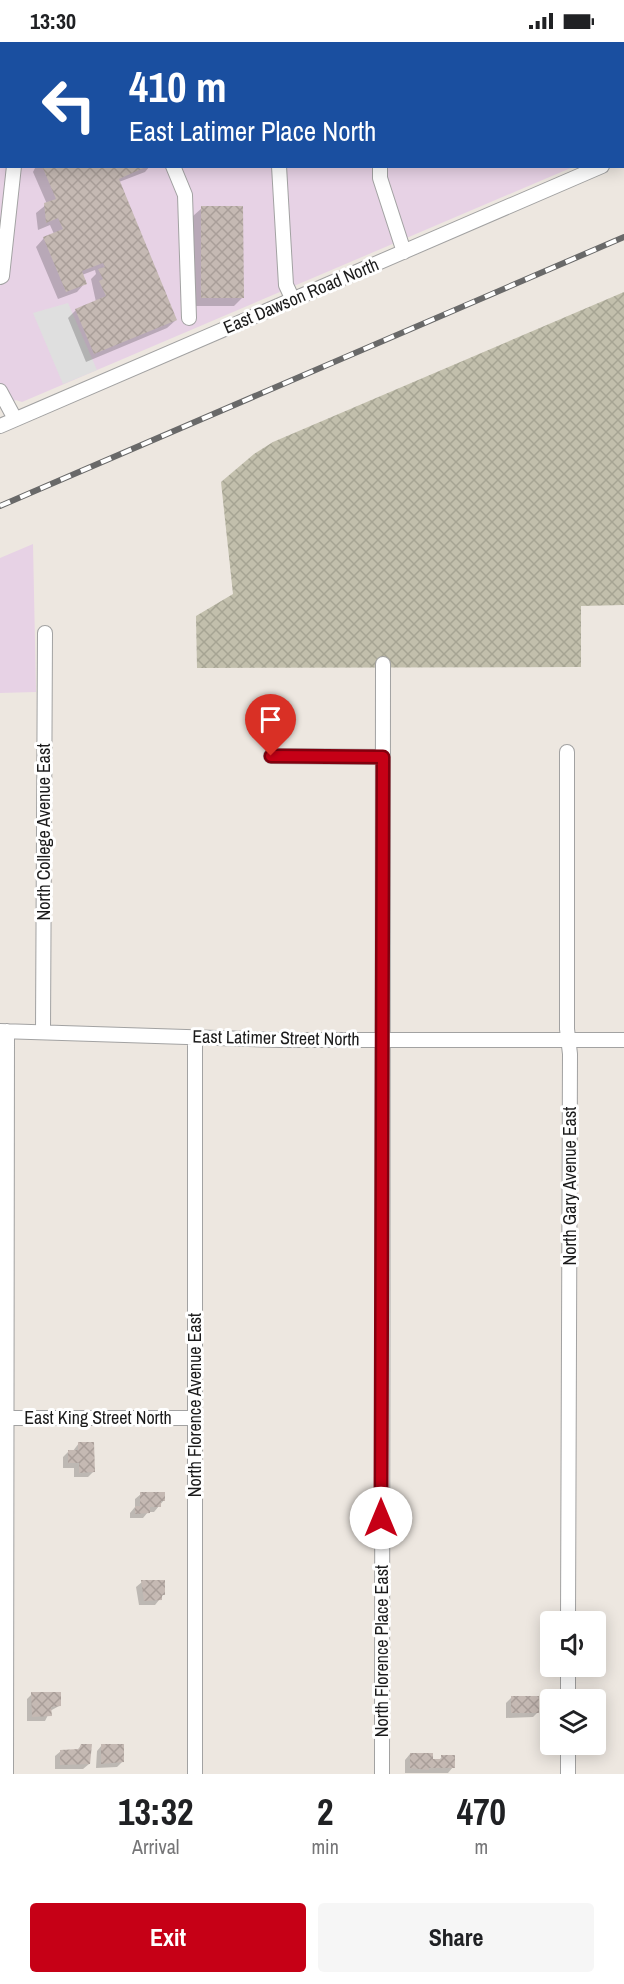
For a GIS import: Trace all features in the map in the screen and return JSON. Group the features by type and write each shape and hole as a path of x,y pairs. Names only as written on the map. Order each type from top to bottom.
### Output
{"street":[{"path":"0,278 14,168"},
{"path":"174,168 185,195 189,318"},
{"path":"279,168 286,285 293,300"},
{"path":"380,168 380,178 404,252"},
{"name":"East Dawson Road North","path":"0,426 597,168"},
{"path":"0,391 15,419"},
{"name":"North College Avenue East","path":"43,1032 45,633"},
{"name":"North Florence Place East","path":"382,664 382,1774"},
{"name":"North Gary Avenue East","path":"567,752 568,1611"},
{"path":"271,756 383,757"},
{"path":"3,1031 6,1774"},
{"name":"East Latimer Street North","path":"3,1031 195,1037 624,1040"},
{"name":"North Florence Avenue East","path":"195,1037 195,1774"},
{"name":"East King Street North","path":"3,1418 196,1418"},
{"path":"568,1755 568,1774"}],"shaded area":[{"path":"0,168 571,168 22,402 16,400 0,408"},
{"path":"624,292 624,605 581,606 581,667 197,668 196,616 233,594 221,482 254,454 273,442"},
{"path":"68,303 97,370 63,384 33,313"},
{"path":"33,544 36,692 0,693 0,558"}],"building":[{"path":"43,168 144,168 119,179 177,320 94,354 75,309 106,296 99,281 103,279 98,269 105,267 103,263 82,271 87,284 66,292 43,237 63,229 58,218 46,223 44,203 56,199"},
{"path":"201,206 243,206 244,298 201,298"},
{"path":"78,1442 94,1442 95,1472 79,1473 79,1463 68,1463 68,1450 78,1450"},
{"path":"140,1492 165,1492 165,1501 161,1501 161,1507 150,1507 150,1513 135,1514 135,1506 140,1506"},
{"path":"141,1580 165,1580 165,1595 162,1595 162,1600 144,1601"},
{"path":"31,1692 61,1692 61,1706 51,1707 52,1716 32,1717"},
{"path":"511,1696 539,1696 539,1713 511,1713"},
{"path":"81,1744 92,1744 90,1764 60,1765 60,1750 79,1749"},
{"path":"101,1744 124,1744 124,1762 101,1764"},
{"path":"410,1753 433,1753 433,1759 441,1759 441,1755 455,1755 455,1768 429,1768 429,1770 410,1768"}],"railway":[{"path":"0,506 624,237"}],"route":[{"path":"271,756 383,757 383,1026 380,1053 381,1518"}]}
